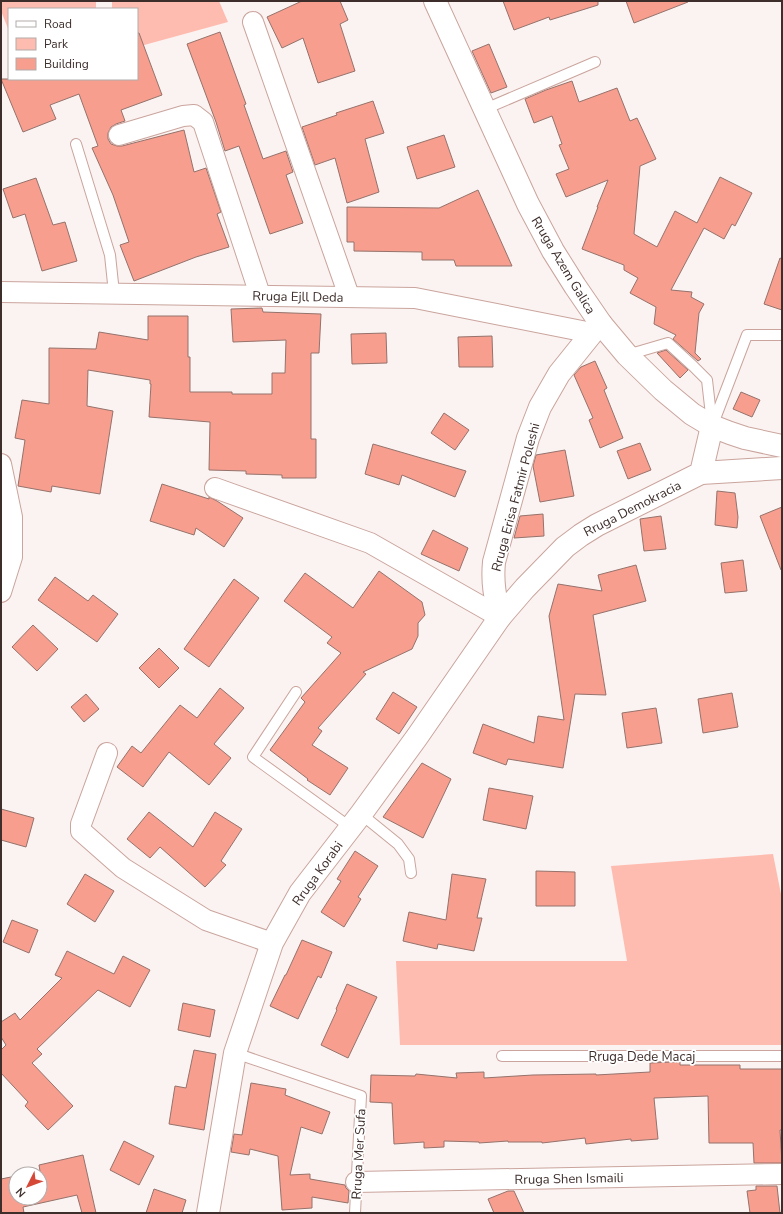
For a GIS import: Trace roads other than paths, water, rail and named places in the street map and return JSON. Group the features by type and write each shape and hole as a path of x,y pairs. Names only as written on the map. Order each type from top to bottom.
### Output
{"street":[{"name":"Rruga Azem Galica","path":"435,1 528,204 553,251 575,286 596,328 627,354 692,414 712,426 745,438 782,446"},
{"path":"253,22 348,296"},
{"path":"119,135 183,116 194,115 203,122 260,295"},
{"name":"Rruga Ejll Deda","path":"1,292 415,298 596,328"},
{"name":"Rruga Erisa Fatmir Poleshi","path":"500,617 494,593 494,562 528,438 540,407 559,374 596,328"},
{"path":"701,473 712,426"},
{"path":"1,464 6,517 12,557 1,592"},
{"name":"Rruga Demokracia","path":"500,617 525,588 565,547 597,525 701,473 782,468"},
{"path":"215,488 370,543 500,617"},
{"name":"Rruga Korabi","path":"208,1213 235,1053 272,943 300,893 417,737 500,617"},
{"path":"107,753 81,824 81,831 123,868 206,920 272,943"},
{"name":"Rruga Shen Ismaili","path":"356,1182 782,1174"}],"lane":[{"path":"485,109 595,62"},
{"path":"76,144 110,255 114,293"},
{"path":"712,426 747,335 782,335"},
{"path":"627,354 668,343 707,380 712,426"},
{"path":"296,692 253,757 398,844 409,858 411,873"},
{"name":"Rruga Mer Sufa","path":"235,1053 361,1096 355,1213"},
{"name":"Rruga Dede Macaj","path":"502,1056 782,1056"}]}
